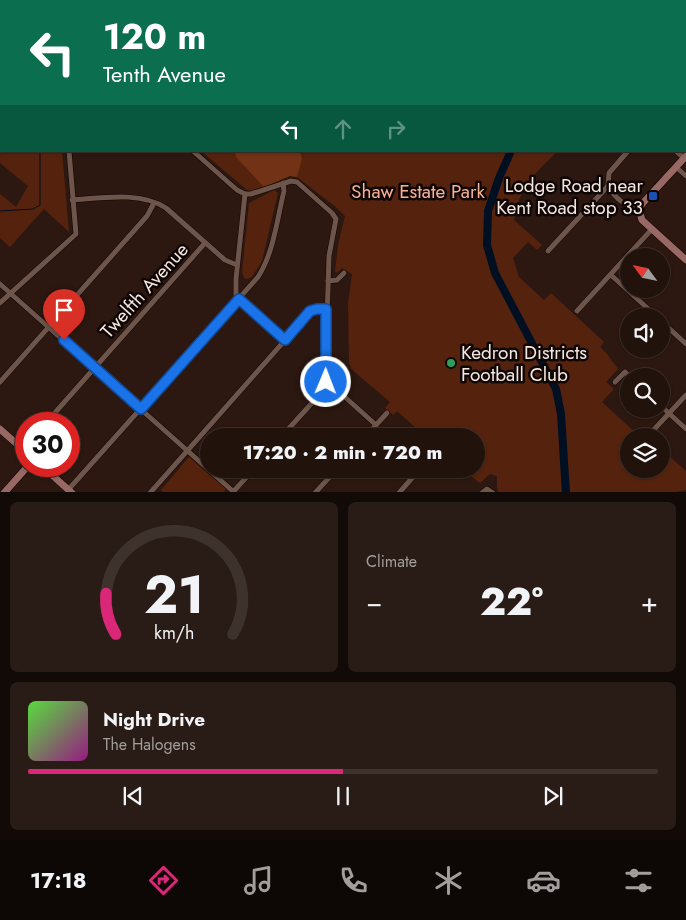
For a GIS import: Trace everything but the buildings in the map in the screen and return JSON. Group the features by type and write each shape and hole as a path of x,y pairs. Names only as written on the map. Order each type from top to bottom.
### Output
{"street":[{"path":"0,303 75,235 69,152"},
{"path":"194,152 237,190 245,194 251,194 291,181 297,182 332,213 336,221 330,245 326,309 325,385 321,393 289,428"},
{"path":"548,251 608,186 610,173 627,152"},
{"path":"638,210 685,157"},
{"path":"676,167 686,176"},
{"path":"54,477 70,491 253,283 264,267 273,238 284,191 283,183"},
{"path":"608,186 627,206 638,210 642,220 686,260"},
{"path":"245,194 237,265 236,295 285,340"},
{"path":"72,200 124,197 154,203 166,208 227,262 237,265"},
{"path":"0,382 147,216 154,203"},
{"path":"577,311 652,229"},
{"name":"Twelfth Avenue","path":"56,412 206,243"},
{"path":"328,281 337,280 344,273"},
{"path":"611,275 647,308"},
{"path":"0,284 233,492 246,478"},
{"path":"150,492 310,311 326,309"},
{"path":"670,329 686,344"},
{"path":"615,382 620,379"},
{"path":"325,385 336,389 376,425"},
{"path":"670,412 686,395"},
{"path":"373,428 387,413"},
{"path":"670,414 686,429"},
{"path":"655,428 664,418"},
{"path":"0,429 15,440"},
{"path":"4,492 18,477"},
{"path":"316,492 329,478"},
{"path":"399,492 412,478"},
{"path":"482,492 491,491"}],"green space":[{"path":"0,152 62,152 69,232 44,209 10,247 0,238 0,194 16,207 28,186 0,163"},
{"name":"Shaw Estate Park","path":"202,152 557,152 529,182 516,209 514,220 542,245 537,250 528,242 513,258 519,277 544,300 551,293 604,342 600,347 618,369 606,382 614,389 602,402 630,428 620,428 620,478 670,478 670,457 686,471 686,490 676,492 498,492 497,476 490,474 480,483 474,478 485,478 485,428 416,428 397,411 393,415 385,408 390,402 351,369 349,363 348,303 352,274 342,268 337,273 335,271 338,245 345,216 297,177 290,176 253,191 247,190"},
{"path":"274,190 278,193 262,261 252,277 247,279 244,278 242,272 249,203"},
{"path":"189,457 200,467 200,478 213,478 226,489 224,492 163,492 161,490"}],"shaded area":[{"path":"234,152 300,152 302,159 297,177 290,176 264,187 236,157"}],"waterway":[{"path":"0,211 33,209 40,205 40,152"},
{"path":"511,152 499,178 488,211 487,245 495,273 556,389 561,414 566,492"}],"place":[{"name":"Lodge Road near Kent Road stop 33","path":"653,196"},
{"name":"Kedron Districts Football Club","path":"451,363"}],"route":[{"path":"64,340 141,409 239,299 285,340 310,311 326,309 326,382"}]}
